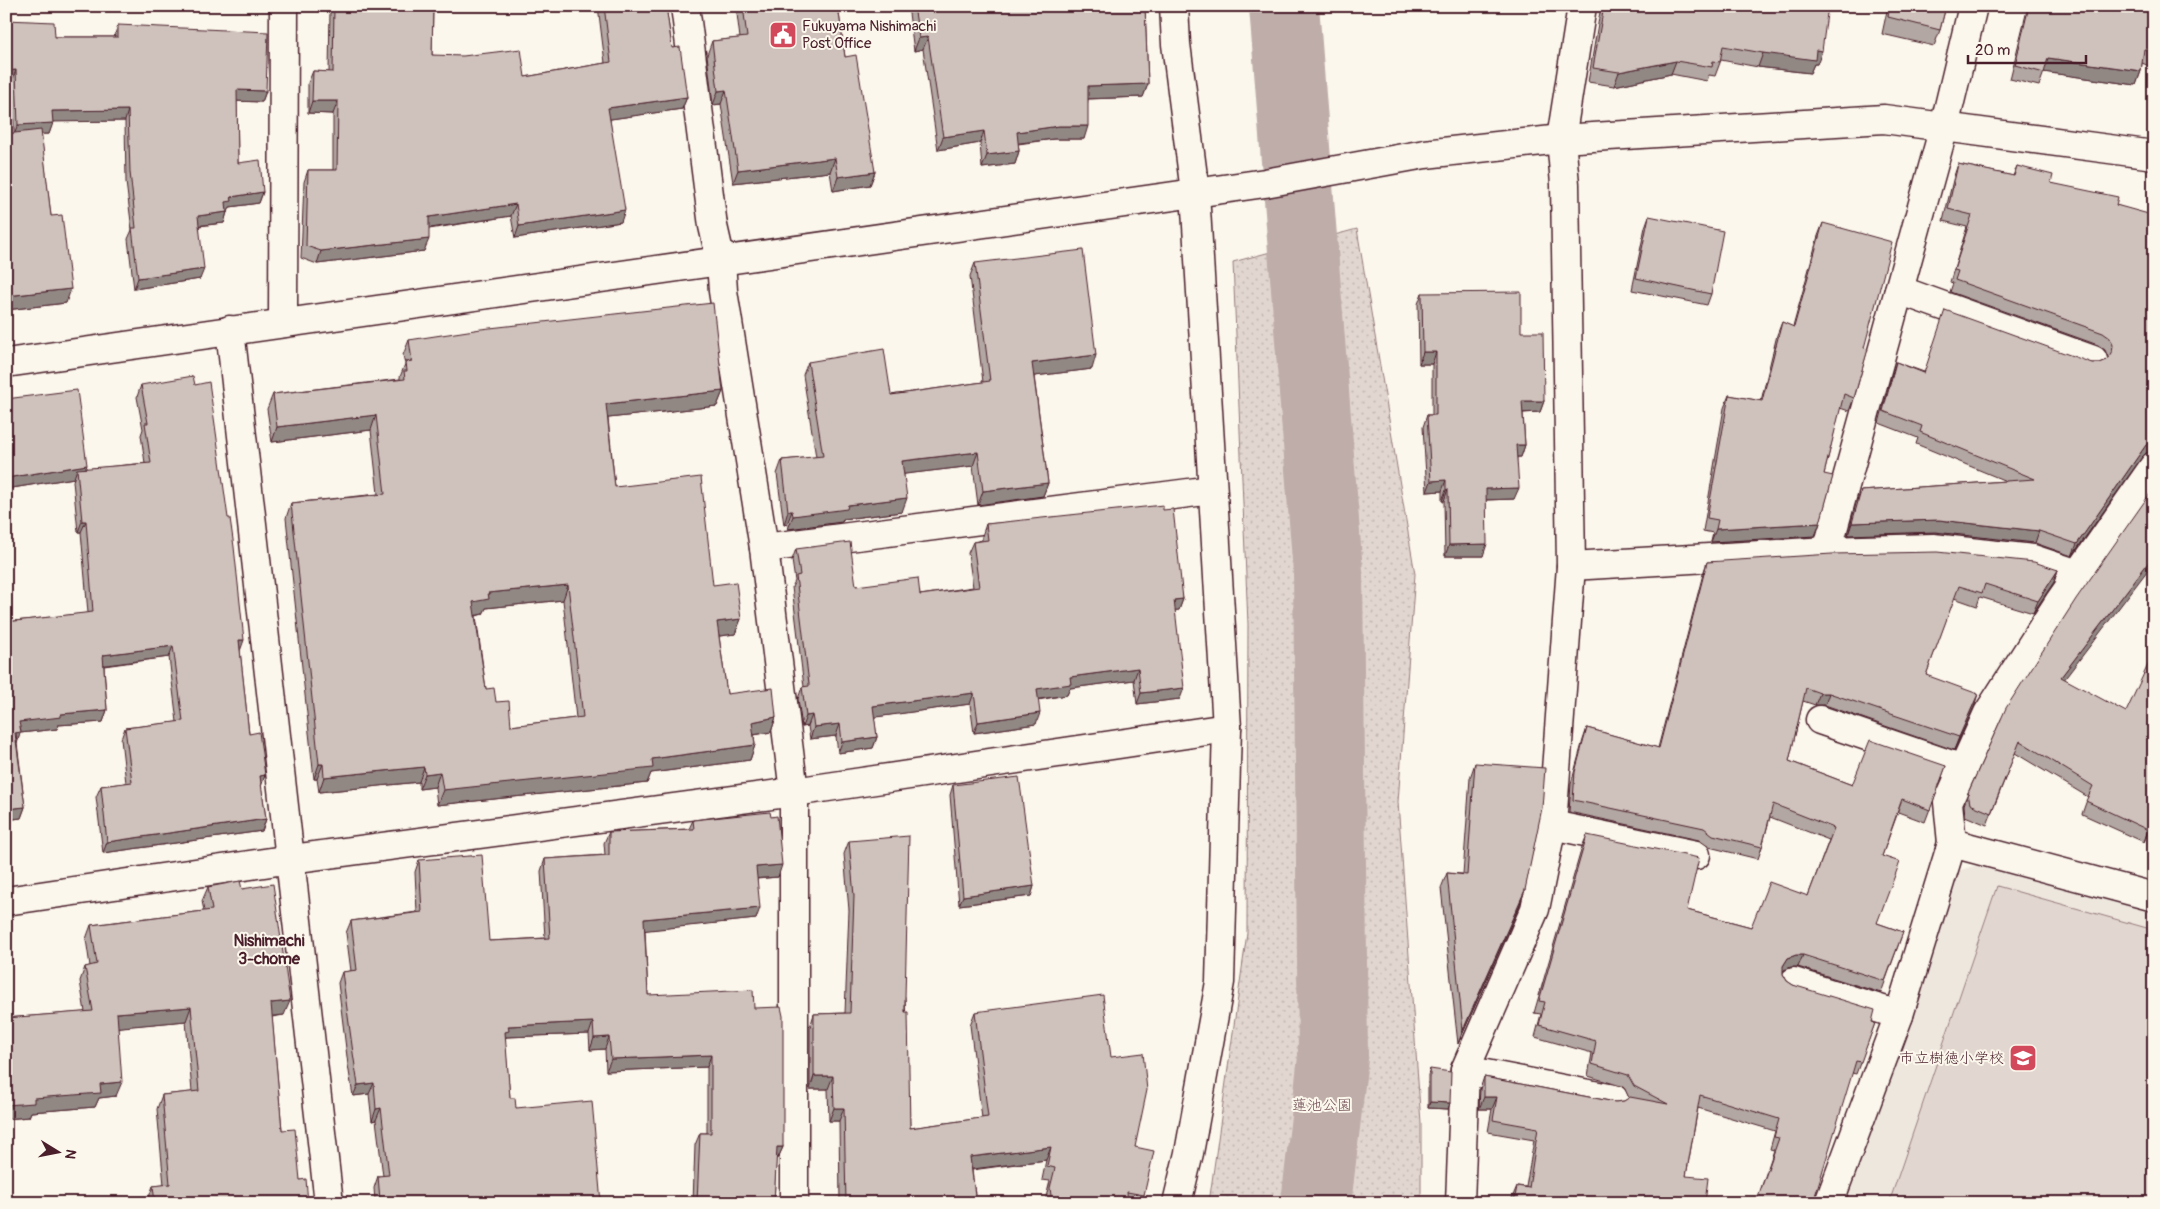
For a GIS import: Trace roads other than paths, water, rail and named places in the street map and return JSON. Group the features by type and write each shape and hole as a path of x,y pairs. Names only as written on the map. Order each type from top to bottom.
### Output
{"street":[{"path":"283,323 284,6"},
{"path":"685,6 712,226 721,261 723,291 764,548 794,792 794,1203"},
{"path":"1174,6 1176,44 1195,192 1227,728 1220,982 1189,1153 1177,1203"},
{"path":"1460,1203 1465,1070 1535,910 1552,825 1571,566 1565,184 1561,139 1582,6"},
{"path":"1827,551 1944,127 1973,6"},
{"path":"6,363 1264,183 1332,169 1425,154 1561,139 1884,119 2154,155"},
{"path":"1899,290 2093,360"},
{"path":"230,330 329,1203"},
{"path":"1829,1203 1898,1015 1952,843 1948,802 1988,713 2078,574 2154,466"},
{"path":"764,548 1212,490"},
{"path":"1571,566 1827,551 1932,548 2033,558 2078,574"},
{"path":"1820,720 1963,768"},
{"path":"6,901 291,859 794,792 1227,728"},
{"path":"1552,825 1696,855"},
{"path":"1952,843 2154,897"},
{"path":"1794,982 1898,1015"},
{"path":"1465,1070 1614,1099"}],"waterway":[{"path":"1284,6 1328,572 1333,1058 1316,1203"}],"place":[{"name":"Fukuyama Nishimachi Post Office","path":"783,35"},
{"name":"市立樹徳小学校","path":"2023,1058"}],"district":[{"name":"Nishimachi 3-chome","path":"269,949"}],"park label":[{"name":"蓮池公園","path":"1322,1105"}]}
